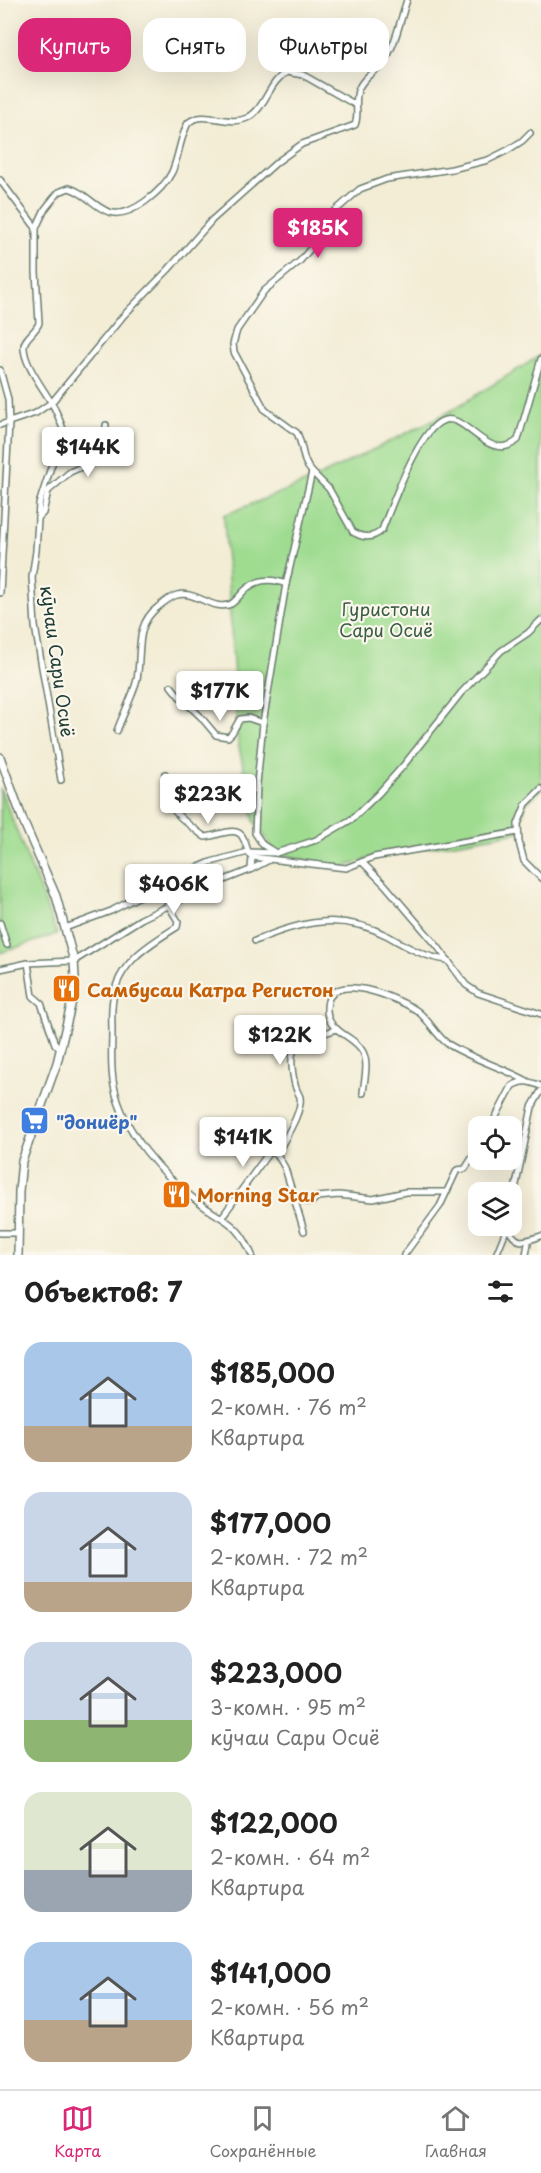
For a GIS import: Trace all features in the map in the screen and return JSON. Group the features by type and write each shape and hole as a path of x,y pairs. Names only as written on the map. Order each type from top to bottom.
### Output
{"main road":[{"path":"0,757 24,823 54,890 74,961 75,976 73,997 57,1063 22,1161 18,1191 18,1255"}],"street":[{"path":"0,425 36,413 52,402 124,315 212,220 277,162 302,144 352,127 357,123 356,105 359,88 365,78 386,59 407,0"},
{"path":"0,180 36,228 45,209 65,189 75,190 110,212 126,213 165,183 172,170 188,123 199,117 234,120 252,116 274,83 287,72 303,75 356,105"},
{"path":"530,133 522,141 488,160 452,169 387,179 360,189 335,211 309,251 264,291 252,306 234,337 234,352 265,410 297,433 306,466 329,489 353,532 368,537 377,535 382,530 411,462 435,426 441,421 450,419 458,422 483,441 496,446 514,443 518,440 541,359"},
{"name":"кӯчаи Сари Осиё","path":"36,228 39,323 37,329 25,342 24,349 35,378 52,402 66,438 47,477 39,504 32,577 35,626 61,780"},
{"path":"0,370 8,399 9,423 0,593"},
{"path":"38,518 43,513 48,491 70,472 97,460 105,453 106,425"},
{"path":"276,853 263,845 255,833 254,820 263,723 286,584 312,472"},
{"path":"117,731 137,679 141,630 152,611 177,595 193,596 215,604 227,605 254,583 269,580 286,584"},
{"path":"65,928 111,911 178,876 211,862 250,854 276,853 316,840 352,819 403,766 461,693 501,651 528,633 541,620"},
{"path":"171,686 216,735 228,737 240,719 248,718 263,723"},
{"path":"165,774 169,781 171,803 176,812 205,837 233,831 243,835 252,863 250,870"},
{"path":"541,789 526,804 518,824 519,842 524,861 541,878"},
{"path":"250,854 268,860 338,869 374,857 519,832"},
{"path":"0,969 28,963 74,961 114,934 168,905 268,860"},
{"path":"362,862 385,885 466,985 478,993 541,1014"},
{"path":"168,905 177,921 177,927 128,963 119,979 113,999 111,1066 114,1087 138,1143 195,1200 233,1224 252,1255"},
{"path":"255,941 282,929 308,922 358,924 378,931 423,954 448,960"},
{"path":"0,923 7,945"},
{"path":"28,963 33,996 41,1004 55,1044 60,1049"},
{"path":"363,1093 366,1066 363,1052 337,1029 327,1015 326,1005 331,995 345,988 380,993 398,1000 418,1011 447,1043 541,1086"},
{"path":"277,1154 300,1104 300,1095 297,1093 292,1069 292,1052 305,1038 337,1029"},
{"path":"496,1116 512,1086 527,1081"},
{"path":"517,1182 532,1107 541,1091"},
{"path":"222,1216 270,1151 277,1154 285,1168 304,1231"},
{"path":"404,1255 440,1206 457,1170 465,1169 468,1164"},
{"path":"292,1197 311,1203 317,1197 339,1195 372,1199 405,1192 445,1192"},
{"path":"0,1233 18,1233"},
{"path":"496,1255 503,1236"},
{"path":"515,1236 528,1243 541,1236"},
{"path":"526,1255 528,1243"}],"green space":[{"name":"Гуристони Сари Осиё","path":"541,355 541,789 526,804 518,832 374,857 341,868 276,853 254,821 238,742 224,515 310,481 449,412"},
{"path":"0,788 57,934 0,953"}],"place":[{"name":"Самбусаи Катра Регистон","path":"66,989"},
{"name":"\"дониёр\"","path":"35,1121"},
{"name":"Morning Star","path":"176,1194"}]}
